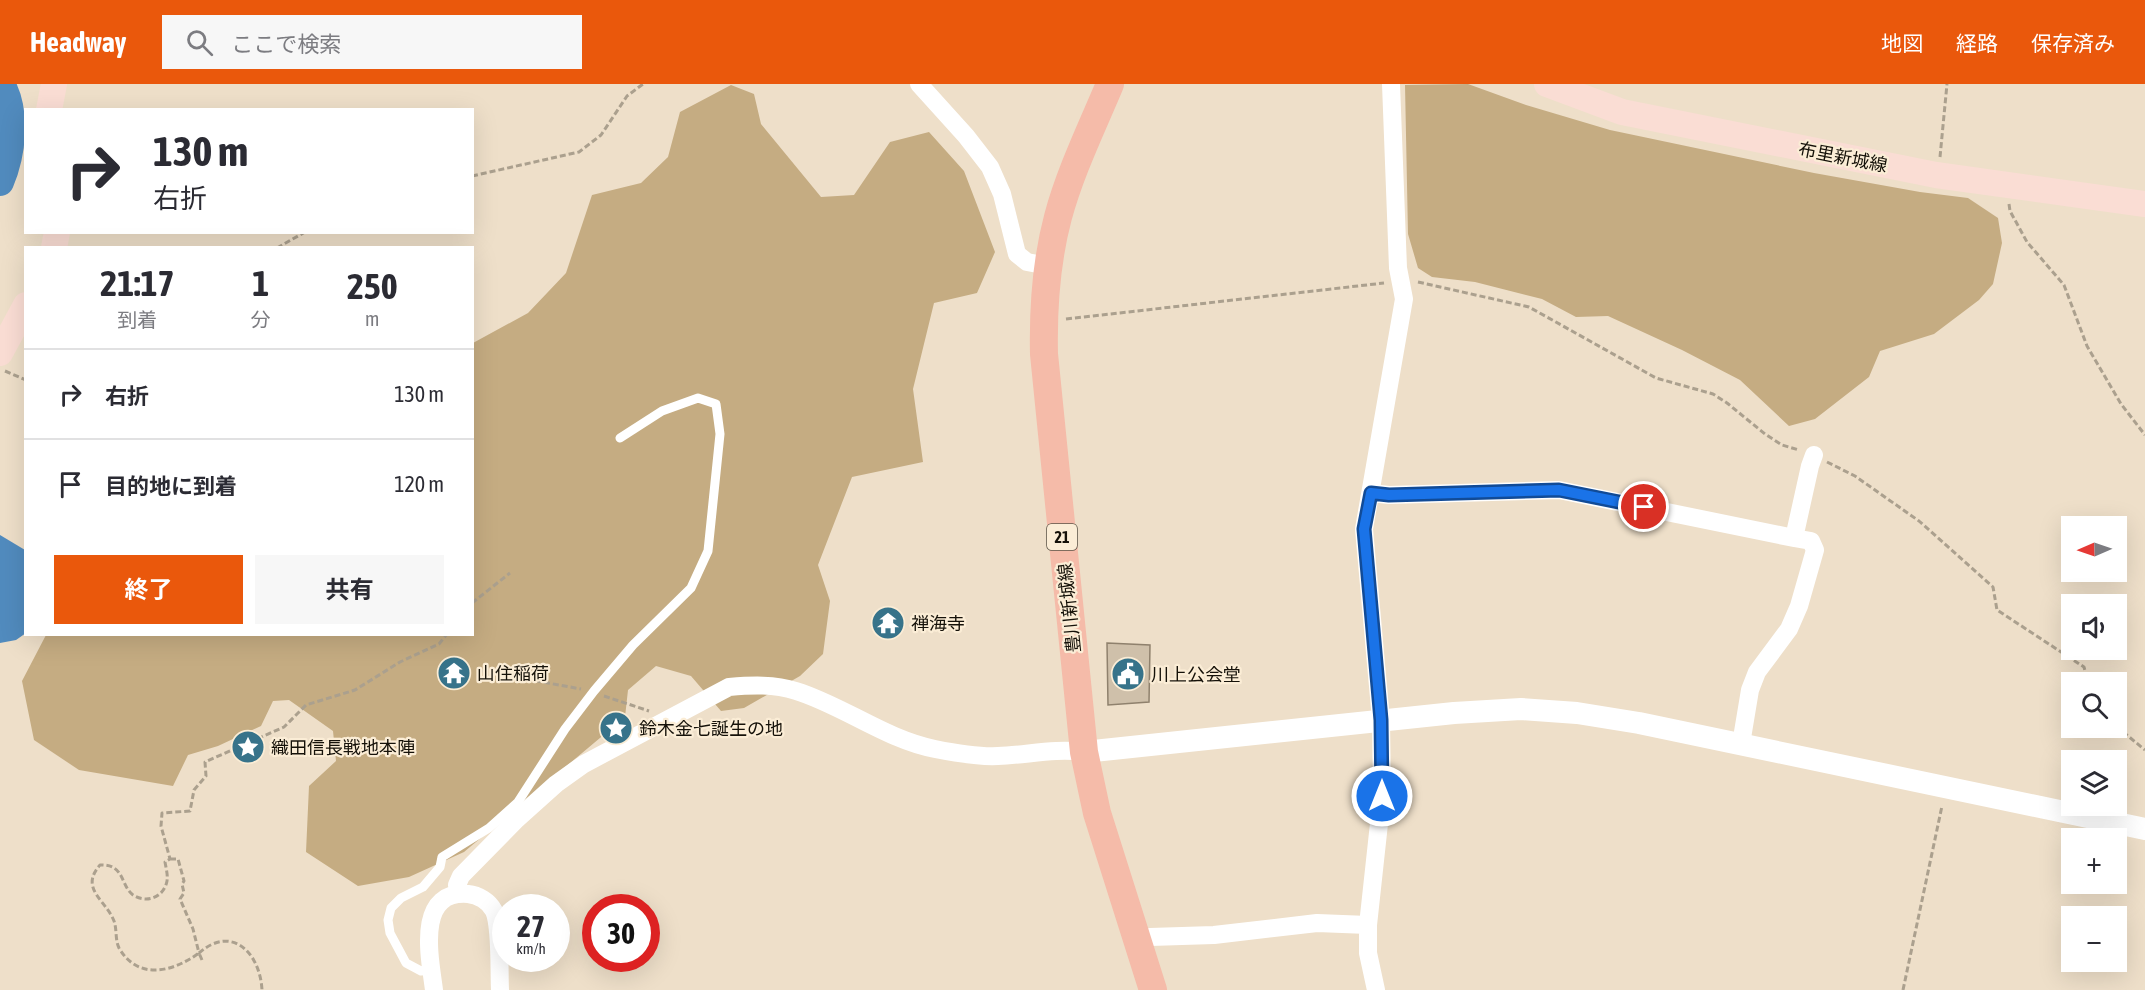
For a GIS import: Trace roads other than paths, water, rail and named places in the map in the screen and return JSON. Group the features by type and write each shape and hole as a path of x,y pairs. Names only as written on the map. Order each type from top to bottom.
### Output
{"main road":[{"path":"49,108 54,84"},
{"name":"豊川新城線","path":"1110,84 1058,216 1048,266 1043,320 1044,354 1084,752 1097,813 1153,990"},
{"name":"布里新城線","path":"1547,84 1622,112 1936,175 2145,204"},
{"path":"0,353 24,309"}],"street":[{"path":"920,84 990,167 1002,194 1017,254 1027,262 1048,266"},
{"path":"1376,990 1368,953 1368,925 1382,796 1381,720 1364,529 1404,299 1398,268 1391,84"},
{"path":"1794,538 1814,455"},
{"path":"1371,493 1389,495 1559,490 1811,542 1815,550 1799,606 1789,629 1757,672 1750,690 1741,744"},
{"path":"458,894 457,885 461,876 517,819 556,784 584,764 729,687 750,685 775,686 798,692 888,733 932,749 997,756 1063,749 1084,752 1454,712 1532,710 1577,713 1639,723 2145,829"},
{"path":"434,990 428,925 433,910 444,899 458,894 474,895 487,901 495,912 498,930 500,990"},
{"path":"1136,940 1150,937 1214,935 1317,923 1368,925"}],"lane":[{"path":"431,970 421,971 406,963 390,933 388,920 391,908 401,898 423,887 440,867 442,857 489,828 518,802 565,729 594,691 633,645 691,588 708,552 720,434 716,404 698,398 680,404 662,411 620,438"}],"water":[{"path":"0,535 24,549 24,634 16,640 0,643"}],"waterway":[{"path":"0,182 10,146 11,133 9,107 1,84"}],"place":[{"name":"禅海寺","path":"888,623"},
{"name":"山住稲荷","path":"454,673"},
{"name":"川上公会堂","path":"1128,674"},
{"name":"鈴木金七誕生の地","path":"616,728"},
{"name":"織田信長戦地本陣","path":"248,747"}]}
